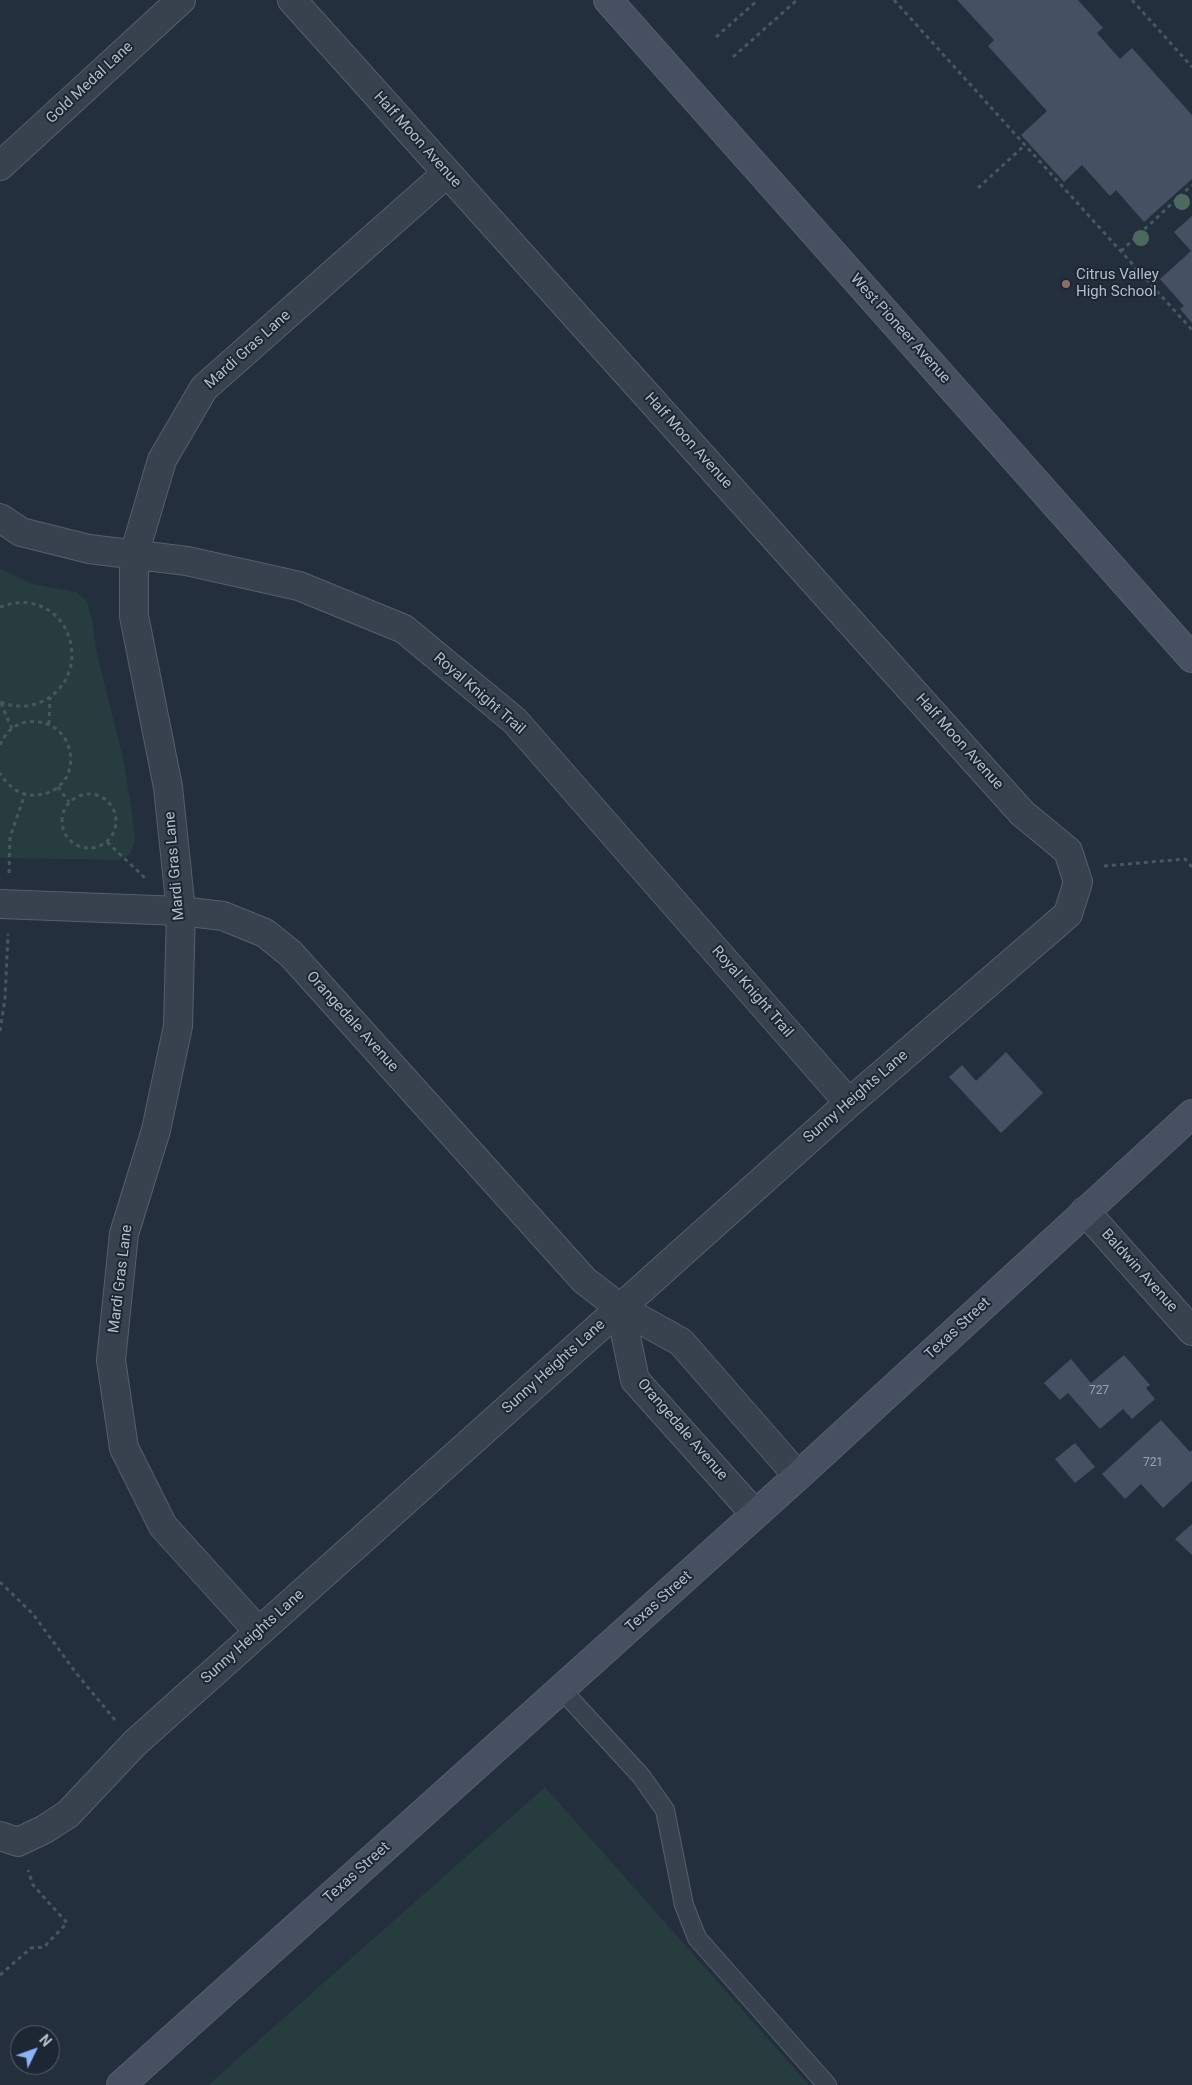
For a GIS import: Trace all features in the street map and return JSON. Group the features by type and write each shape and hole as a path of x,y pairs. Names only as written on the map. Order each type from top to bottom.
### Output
{"street":[{"name":"Gold Medal Lane","path":"0,166 181,0"},
{"name":"Half Moon Avenue","path":"292,0 1022,813 1068,850 1078,882"},
{"name":"West Pioneer Avenue","path":"608,0 1192,658"},
{"name":"Mardi Gras Lane","path":"259,1632 163,1526 124,1448 111,1360 124,1234 156,1130 178,1026 181,911 168,787 134,616 134,555 162,460 204,388 447,173"},
{"name":"Royal Knight Trail","path":"0,518 21,532 89,549 187,561 300,586 404,629 515,722 849,1103"},
{"name":"Sunny Heights Lane","path":"9,1839 45,1830 68,1814 135,1744 259,1632 849,1103 1068,914 1078,882"},
{"name":"Orangedale Avenue","path":"5,904 181,911 223,916 265,933 291,954 584,1280 620,1308 681,1342 798,1476"},
{"name":"Texas Street","path":"120,2085 562,1690 1192,1114"},
{"name":"Baldwin Avenue","path":"1085,1211 1192,1331"},
{"name":"Orangedale Avenue","path":"620,1308 635,1380 755,1514"}],"lane":[{"path":"562,1690 641,1776 666,1810 684,1905 697,1938 827,2085"}],"path":[{"path":"716,37 758,0"},
{"path":"733,57 797,0"},
{"path":"894,0 1192,330"},
{"path":"1132,0 1192,67"},
{"path":"978,188 1025,145"},
{"path":"1121,251 1192,185"},
{"path":"0,607 15,603 32,604 48,611 61,622 70,637 73,654 70,670 63,686 50,698 35,705 18,706 1,702"},
{"path":"49,724 50,698"},
{"path":"1,702 12,729"},
{"path":"0,745 3,738 12,729 23,723 36,721 49,724 60,731 67,741 71,754 71,766 66,779 48,793 36,796 25,794 14,789 0,773"},
{"path":"58,787 69,802"},
{"path":"0,1031 5,998 5,904 10,837 25,794"},
{"path":"84,794 93,794 109,802 117,817 113,835 107,842 91,849 73,844 63,828 62,819 69,802 84,794"},
{"path":"1078,882 1105,866 1185,859 1192,867"},
{"path":"0,1582 33,1614 76,1673 135,1744"},
{"path":"0,1975 31,1948 44,1947 67,1923 33,1885 9,1839"}],"green space":[{"path":"0,569 33,584 76,592 87,602 92,619 97,654 123,758 133,820 135,841 130,854 119,860 0,858"},
{"path":"545,1787 809,2085 208,2085"}],"building":[{"path":"957,0 1078,0 1103,28 1097,33 1120,59 1132,48 1192,115 1192,179 1144,222 1116,190 1110,196 1082,165 1064,182 1021,135 1047,111 988,46 994,40"},
{"path":"1192,216 1192,323 1180,309 1184,306 1160,279 1191,251 1174,232"},
{"path":"1006,1052 1043,1093 1001,1133 949,1077 962,1065 976,1081"},
{"path":"1124,1355 1150,1385 1146,1388 1155,1399 1132,1419 1123,1409 1100,1429 1068,1393 1060,1400 1044,1383 1071,1359 1091,1383"},
{"path":"1161,1420 1190,1452 1192,1450 1192,1481 1163,1508 1141,1484 1125,1499 1102,1474"},
{"path":"1075,1443 1095,1467 1075,1483 1055,1459"},
{"path":"1192,1524 1192,1555 1175,1539"}],"place":[{"name":"Citrus Valley High School","path":"1066,284"}]}
